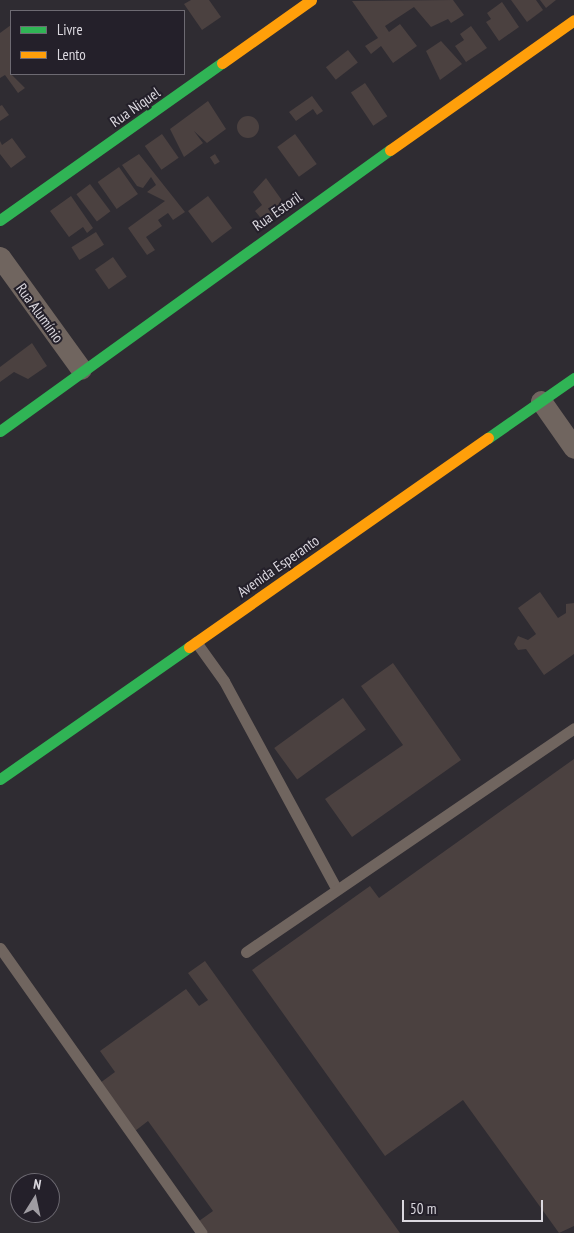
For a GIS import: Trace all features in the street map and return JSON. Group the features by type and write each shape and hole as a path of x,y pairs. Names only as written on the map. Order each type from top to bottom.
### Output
{"street":[{"name":"Rua Niquel","path":"0,220 311,0"},
{"name":"Rua Estoril","path":"0,431 81,369 574,20"},
{"name":"Rua Alumínio","path":"0,257 81,369"},
{"name":"Avenida Esperanto","path":"0,779 574,378"},
{"path":"541,401 574,448"}],"lane":[{"path":"196,642 224,681 336,888"},
{"path":"246,952 336,888 574,728"},
{"path":"0,948 202,1233"}],"building":[{"path":"191,0 209,0 221,17 202,30 184,4"},
{"path":"453,0 464,15 451,23 448,19 431,27 414,7 385,26 389,32 400,24 417,46 393,63 381,46 371,54 365,46 378,38 352,1"},
{"path":"511,0 536,0 543,10 527,22"},
{"path":"540,0 556,0 546,8"},
{"path":"502,2 519,27 499,41 486,22 491,19 487,13"},
{"path":"10,26 10,75 25,88 18,93 5,75 0,78 0,33"},
{"path":"471,26 487,48 466,62 455,46 464,40 460,34"},
{"path":"441,41 462,64 440,80 426,51"},
{"path":"348,50 358,63 336,80 326,67"},
{"path":"365,83 387,116 373,126 351,93"},
{"path":"312,96 323,111 317,115 313,109 296,121 289,112"},
{"path":"208,101 226,129 207,143 194,131 203,143 184,157 170,129"},
{"path":"2,105 9,115 0,121 0,106"},
{"path":"248,116 256,119 259,127 256,135 248,138 240,135 237,127 240,119"},
{"path":"162,134 179,158 161,170 145,146"},
{"path":"295,134 317,164 299,177 277,147"},
{"path":"12,138 26,157 11,168 0,154 0,141 2,145"},
{"path":"139,154 185,212 173,220 168,213 158,220 162,226 146,237 155,250 147,255 128,228 165,201 147,192 156,185 151,177 143,188 137,186 122,165"},
{"path":"215,154 220,162 215,165 210,157"},
{"path":"119,167 138,194 117,209 98,182"},
{"path":"266,178 286,206 264,222 255,211 262,205 253,192"},
{"path":"90,184 110,211 97,221 76,194"},
{"path":"71,196 93,228 87,233 83,227 69,237 50,211"},
{"path":"208,196 232,228 212,243 188,211"},
{"path":"96,232 104,245 79,260 71,247"},
{"path":"113,257 127,277 109,289 95,270"},
{"path":"32,343 47,366 28,379 14,372 0,382 0,367"},
{"path":"540,592 558,618 566,613 566,604 574,603 574,654 544,675 526,649 518,650 514,644 518,636 528,640 536,634 518,608"},
{"path":"393,663 461,760 352,837 325,799 403,745 361,686"},
{"path":"343,698 366,730 297,780 274,748"},
{"path":"574,759 574,1226 559,1233 463,1100 385,1156 252,970 370,886 379,898"},
{"path":"205,961 400,1233 208,1233 199,1221 213,1211 148,1121 135,1131 100,1083 115,1072 100,1051 186,989 199,1006 208,1000 188,973"}],"traffic: fast":[{"path":"0,220 222,63"},
{"path":"0,431 390,150"},
{"path":"488,438 574,378"},
{"path":"0,779 189,647"}],"traffic: slow":[{"path":"222,63 311,0"},
{"path":"390,150 574,20"},
{"path":"189,647 488,438"}]}
